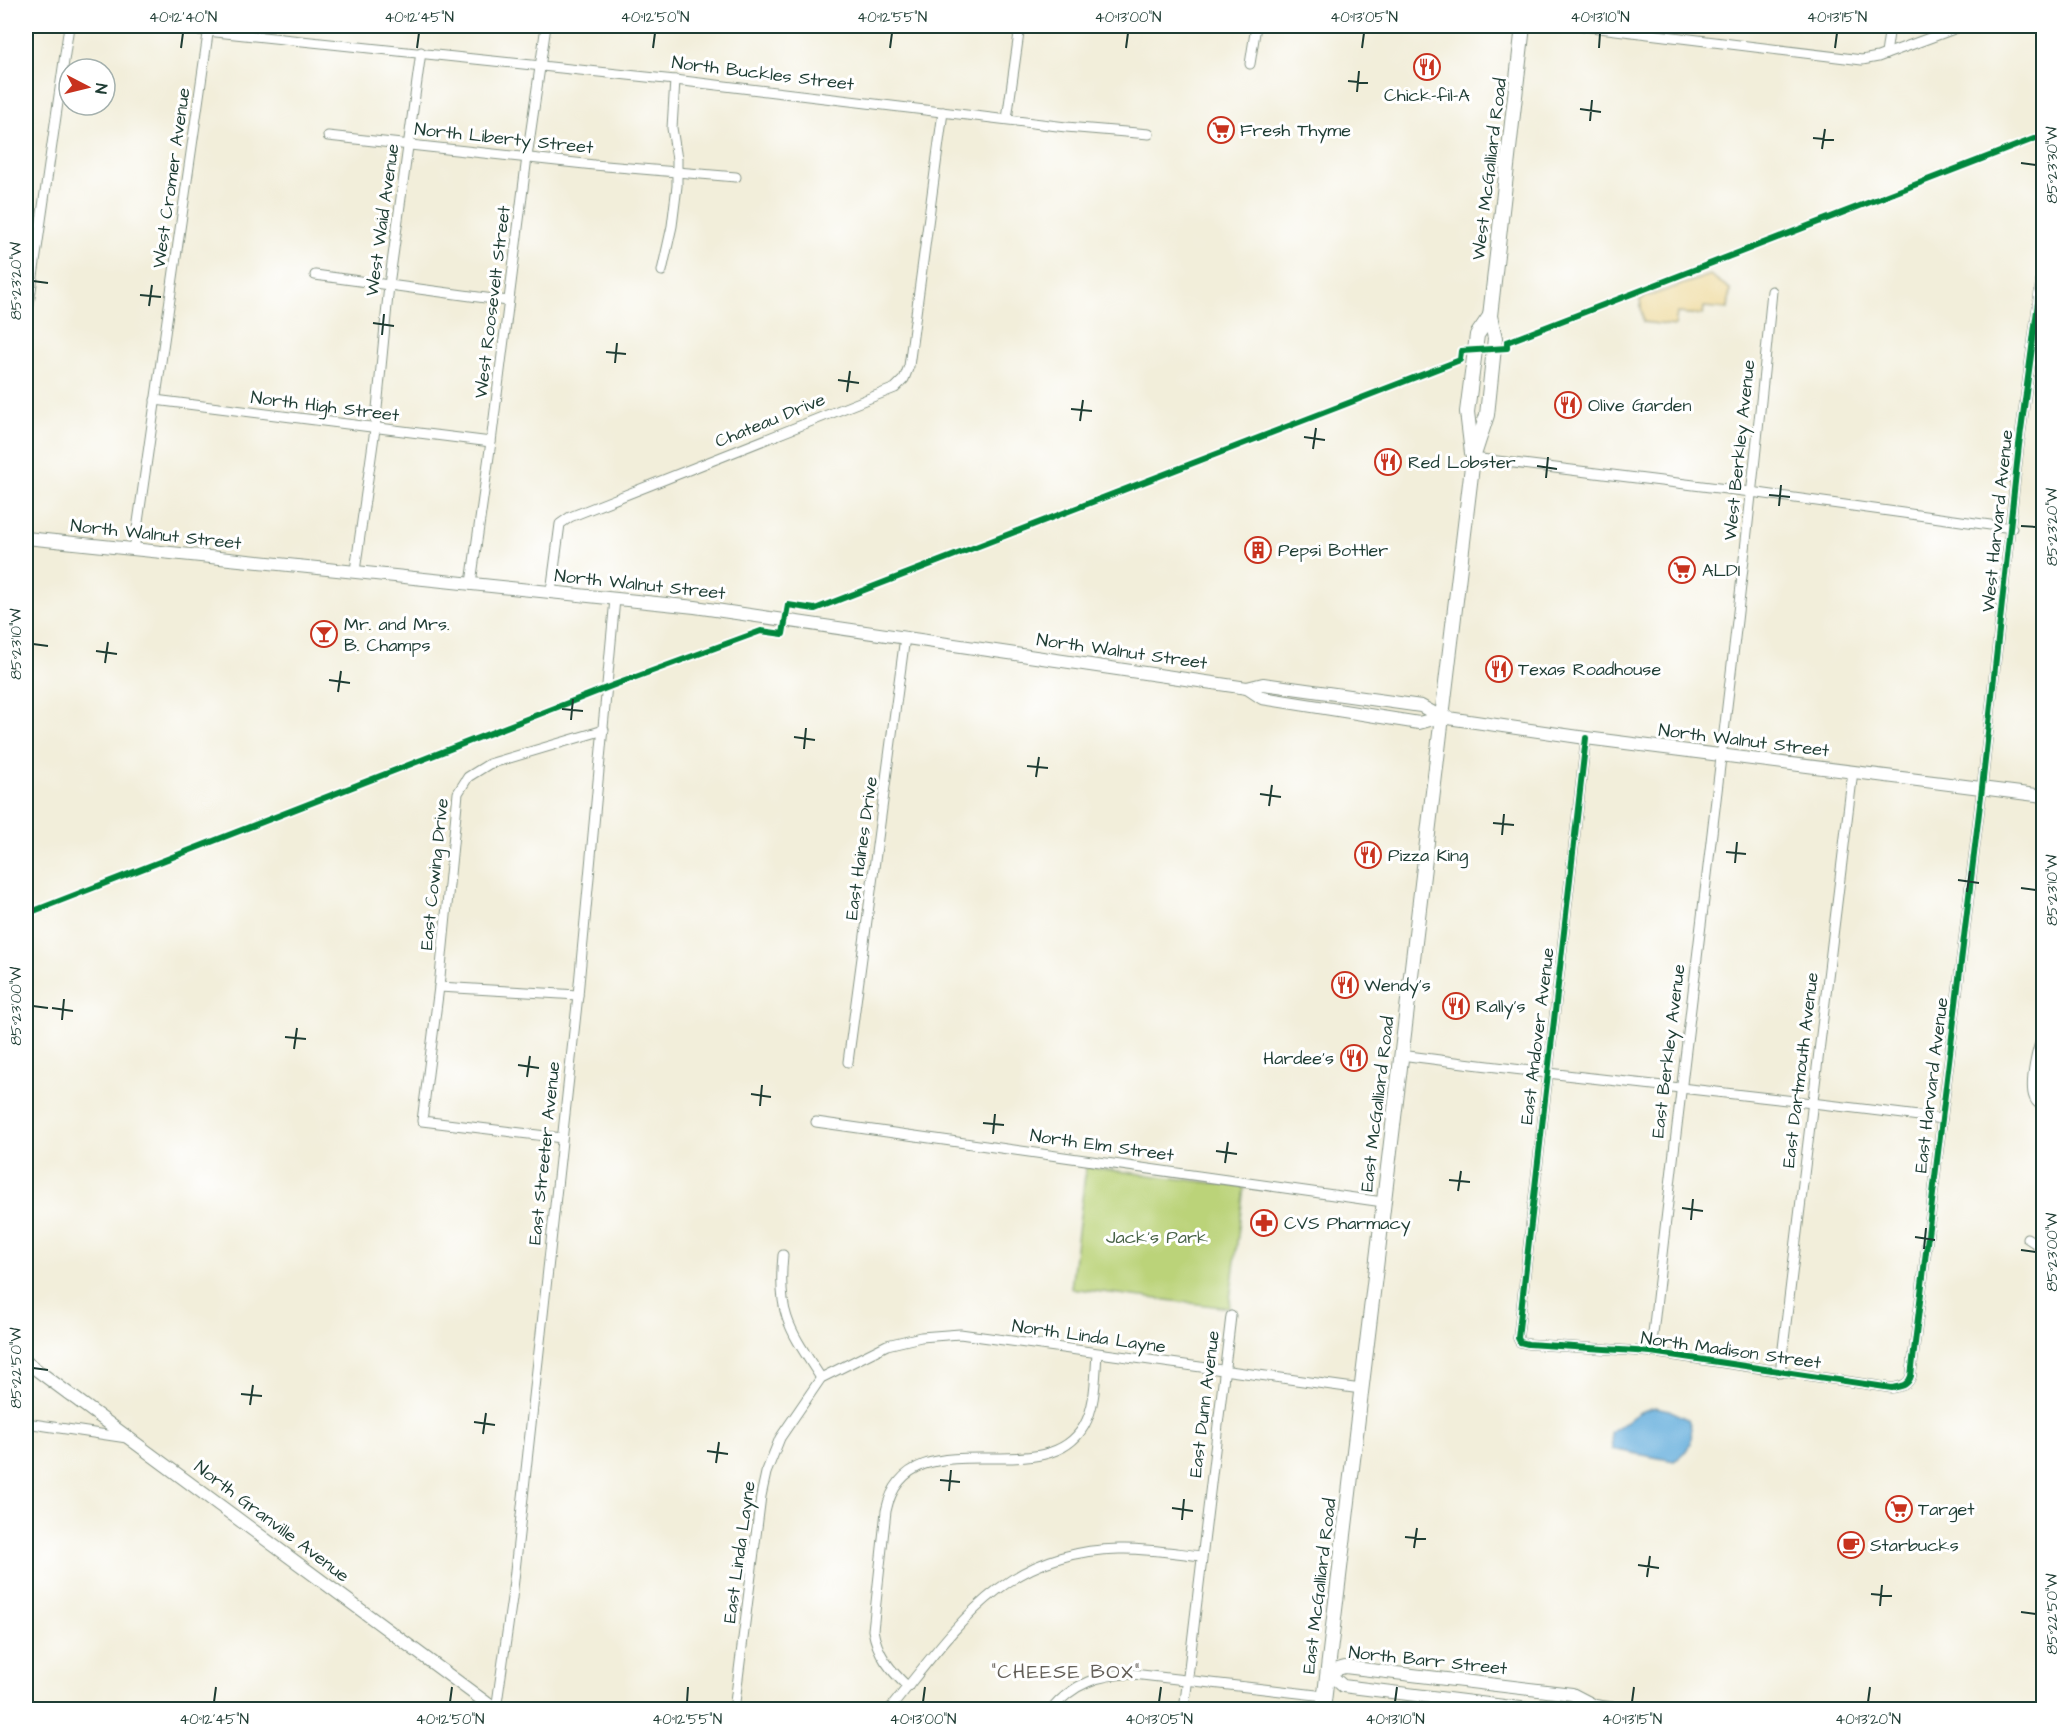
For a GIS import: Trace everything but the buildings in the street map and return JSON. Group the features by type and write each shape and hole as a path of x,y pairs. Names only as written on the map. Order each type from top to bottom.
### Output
{"main road":[{"name":"West McGalliard Road","path":"1441,717 1473,458 1487,415 1496,338 1490,316 1523,26"},
{"name":"West McGalliard Road","path":"1473,458 1467,412 1477,335 1490,316"},
{"name":"North Walnut Street","path":"26,538 695,607 1248,688 1263,684 1421,705 1441,717 1586,738 2043,796"},
{"name":"North Walnut Street","path":"1248,688 1262,698 1419,723 1441,717"},
{"name":"East McGalliard Road","path":"1324,1703 1441,717"},
{"name":"North Granville Avenue","path":"26,1362 496,1710"},
{"name":"North Barr Street","path":"1327,1672 1345,1667 1572,1694 1589,1708 1622,1710"},
{"name":"North Barr Street","path":"1327,1672 1343,1686 1538,1710"}],"street":[{"path":"26,325 69,26"},
{"name":"North Buckles Street","path":"159,26 209,28 675,80 1066,127 1149,134"},
{"name":"West Roosevelt Street","path":"471,583 546,26"},
{"path":"1007,119 1020,26"},
{"path":"1250,64 1256,26"},
{"path":"1583,26 1862,60 1886,54 1962,26"},
{"path":"1886,54 1890,26"},
{"name":"West Cromer Avenue","path":"134,550 209,28"},
{"name":"West Waid Avenue","path":"355,571 375,429 389,285 421,52"},
{"path":"662,271 672,226 677,171 672,128 675,80"},
{"name":"Chateau Drive","path":"551,592 560,524 570,517 895,388 904,379 911,355 943,112"},
{"name":"North Liberty Street","path":"328,136 605,166 736,177"},
{"name":"West Harvard Avenue","path":"1982,788 2012,528 2019,446 2043,258"},
{"path":"315,275 508,300"},
{"name":"West Berkley Avenue","path":"1722,755 1772,291"},
{"name":"North High Street","path":"155,400 491,442"},
{"path":"1473,458 1751,492 2012,528"},
{"name":"East Streeter Avenue","path":"496,1710 512,1598 578,994 615,599"},
{"name":"East Haines Drive","path":"848,1062 905,637"},
{"name":"East Cowing Drive","path":"562,1138 422,1121 439,987 457,800 461,788 468,777 489,764 604,730"},
{"name":"East Andover Avenue","path":"1518,1338 1586,738"},
{"name":"East Berkley Avenue","path":"1651,1352 1680,1087 1722,755"},
{"name":"East Dartmouth Avenue","path":"1780,1373 1853,771"},
{"name":"East Harvard Avenue","path":"1906,1384 1911,1376 1982,788"},
{"path":"439,987 578,994"},
{"path":"2043,1034 2037,1053 2032,1090 2034,1098 2043,1108"},
{"path":"1401,1055 1942,1119"},
{"name":"North Elm Street","path":"816,1122 1383,1202"},
{"path":"2027,1238 2043,1249"},
{"path":"783,1255 781,1296 785,1314 793,1334 821,1378"},
{"name":"East Dunn Avenue","path":"1184,1710 1231,1317"},
{"name":"North Linda Layne","path":"821,1378 887,1345 945,1334 1361,1389"},
{"name":"North Madison Street","path":"1518,1338 1520,1342 1528,1344 1651,1352 1892,1388 1906,1384"},
{"path":"908,1688 885,1663 875,1641 873,1630 886,1511 892,1493 908,1473 932,1461 1037,1456 1053,1452 1068,1444 1078,1434 1090,1413 1097,1354"},
{"name":"East Linda Layne","path":"734,1710 761,1496 766,1473 780,1438 821,1378"},
{"path":"26,1423 128,1438"},
{"path":"889,1710 977,1606 1004,1583 1033,1567 1056,1558 1097,1550 1139,1549 1201,1556"},
{"path":"1052,1710 1074,1688 1100,1676 1133,1674 1324,1703"}],"green space":[{"name":"Jack's Park","path":"1086,1167 1244,1187 1229,1308 1071,1288"}],"sand":[{"path":"1710,275 1730,289 1728,309 1704,307 1703,315 1677,313 1675,326 1643,322 1640,299"}],"water":[{"path":"1655,1407 1669,1410 1688,1419 1691,1431 1690,1443 1680,1457 1674,1461 1612,1449 1611,1432 1640,1412"}],"cycle path":[{"path":"26,914 614,685 761,631 783,634 788,605 815,609 1460,360 1461,351 1507,348 1507,342 2044,135"},
{"path":"1586,738 1518,1338 1520,1342 1528,1344 1651,1352 1892,1388 1904,1385 1911,1376 1982,788 2019,445 2044,258"}],"place":[{"name":"Chick-fil-A","path":"1427,67"},
{"name":"Fresh Thyme","path":"1221,130"},
{"name":"Olive Garden","path":"1568,405"},
{"name":"Red Lobster","path":"1388,462"},
{"name":"Pepsi Bottler","path":"1258,550"},
{"name":"ALDI","path":"1682,570"},
{"name":"Mr. and Mrs. B. Champs","path":"324,634"},
{"name":"Texas Roadhouse","path":"1499,669"},
{"name":"Pizza King","path":"1368,855"},
{"name":"Wendy's","path":"1345,985"},
{"name":"Rally's","path":"1456,1006"},
{"name":"Hardee's","path":"1354,1058"},
{"name":"CVS Pharmacy","path":"1264,1223"},
{"name":"Target","path":"1899,1509"},
{"name":"Starbucks","path":"1851,1545"}],"district":[{"name":"\"CHEESE BOX\"","path":"1066,1671"}]}
